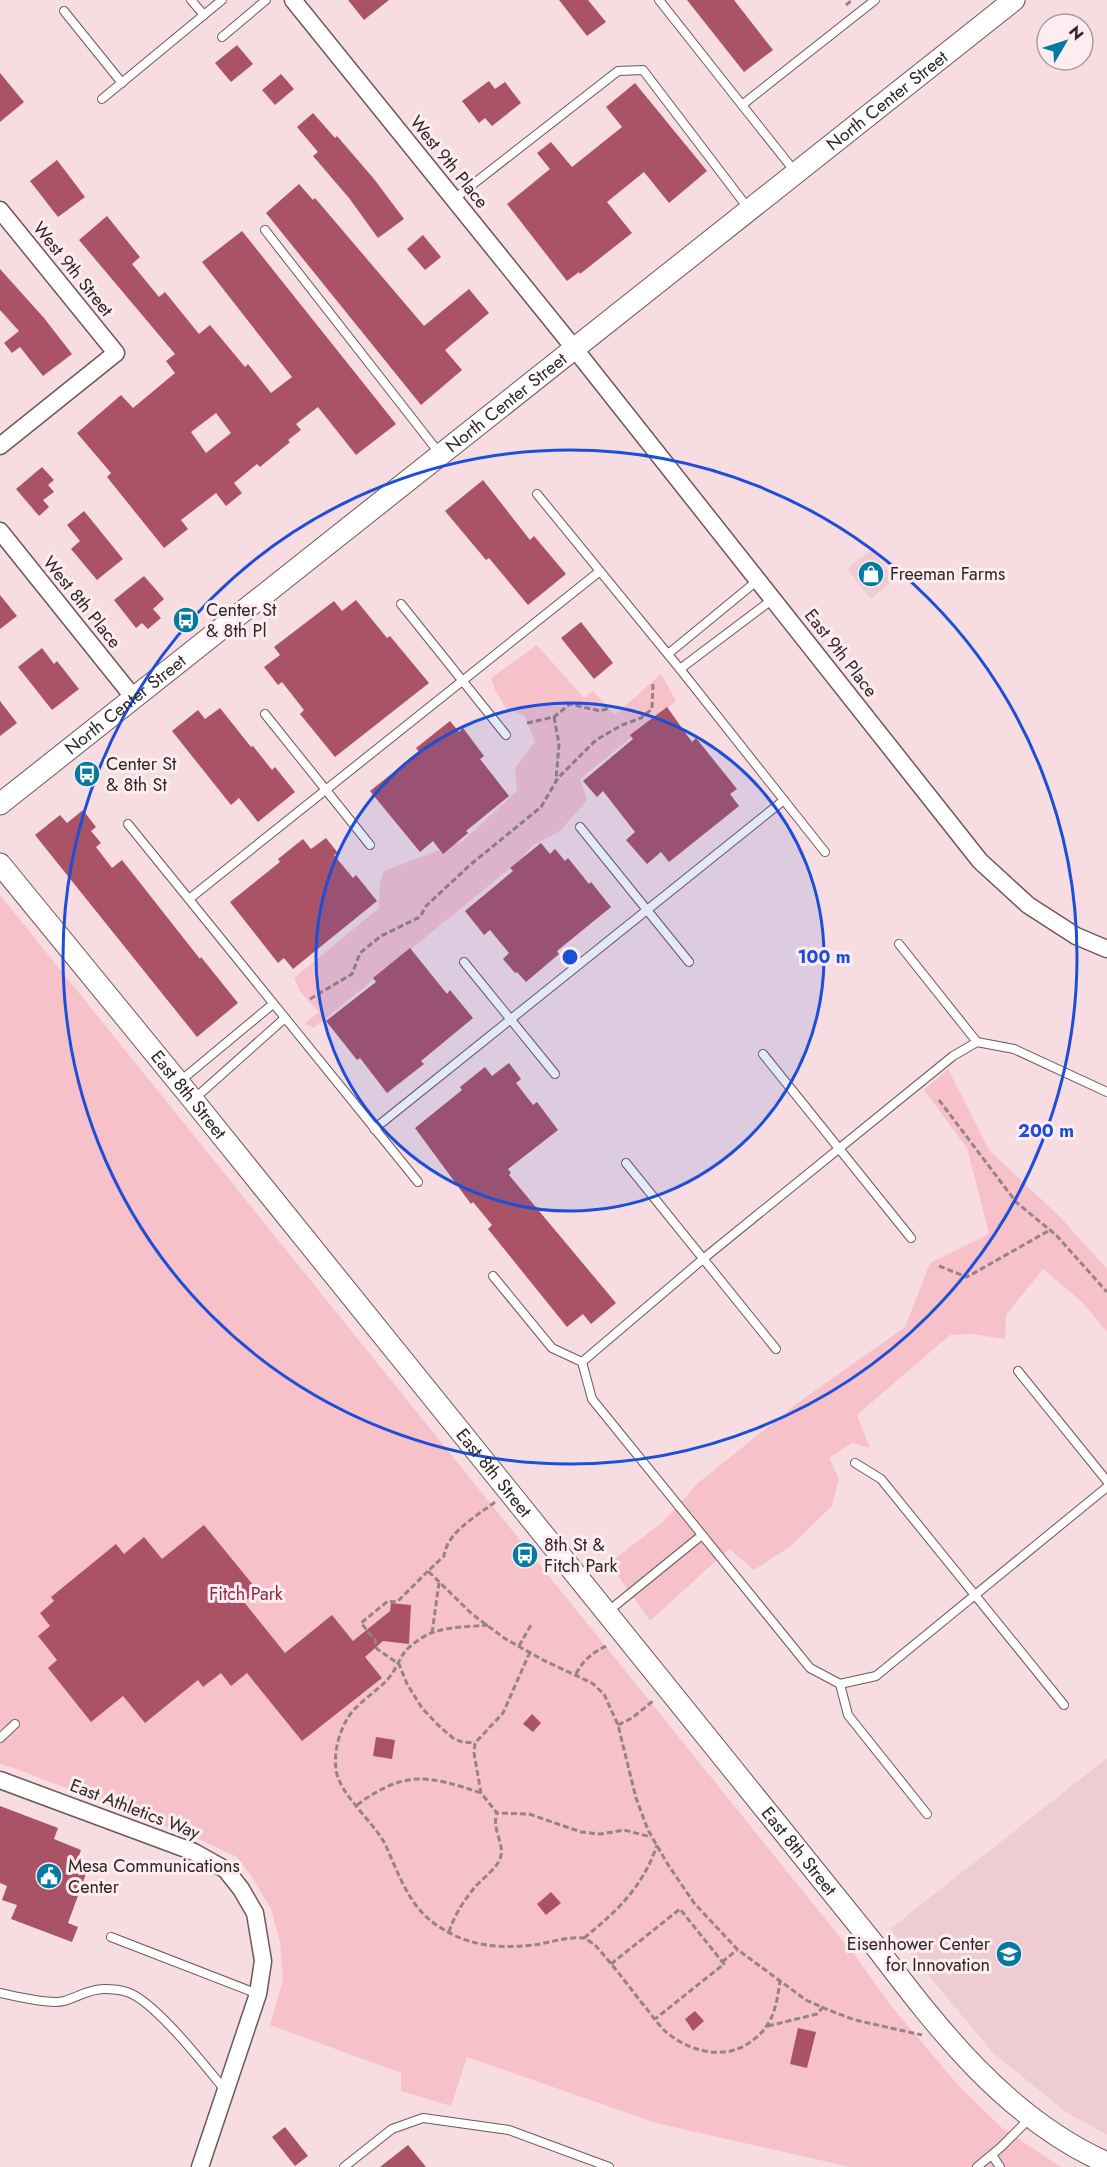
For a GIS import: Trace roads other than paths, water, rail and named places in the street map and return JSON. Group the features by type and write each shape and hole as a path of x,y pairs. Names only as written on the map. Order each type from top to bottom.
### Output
{"street":[{"name":"West 9th Place","path":"293,0 574,348"},
{"name":"North Center Street","path":"0,804 1014,0"},
{"name":"West 9th Street","path":"0,210 116,353 0,446"},
{"name":"East 9th Place","path":"574,348 980,861 1028,905 1076,936 1107,949"},
{"name":"West 8th Place","path":"0,531 134,698"},
{"name":"East 8th Street","path":"0,864 179,1082 975,2069 1017,2108 1054,2134 1107,2163"},
{"name":"East Athletics Way","path":"0,1779 194,1852 226,1870 241,1889 255,1913 264,1961 258,1994 200,2167"}],"lane":[{"path":"191,0 204,15"},
{"path":"102,99 222,0"},
{"path":"222,37 267,0"},
{"path":"659,0 796,172"},
{"path":"742,105 875,0"},
{"path":"64,11 122,83"},
{"path":"454,199 618,71 643,70 749,209"},
{"path":"265,230 440,455"},
{"path":"537,494 825,852"},
{"path":"189,899 600,571"},
{"path":"668,654 758,580"},
{"path":"680,669 773,598"},
{"path":"401,604 506,735"},
{"path":"265,714 370,845"},
{"path":"374,1129 784,800"},
{"path":"128,824 418,1182"},
{"path":"580,826 689,962"},
{"path":"899,944 977,1042 1014,1049 1107,1092"},
{"path":"464,962 555,1074"},
{"path":"179,1082 273,1004"},
{"path":"193,1100 285,1018"},
{"path":"582,1362 703,1258 953,1056 977,1042"},
{"path":"763,1054 911,1238"},
{"path":"626,1163 776,1349"},
{"path":"493,1276 552,1348 582,1362 592,1399 810,1668 840,1684 876,1676 1107,1487"},
{"path":"1018,1371 1107,1481"},
{"path":"855,1463 881,1479 1064,1705"},
{"path":"606,1613 702,1535"},
{"path":"840,1684 848,1715 927,1814"},
{"path":"0,1738 15,1724"},
{"path":"111,1937 258,1994"},
{"path":"0,1993 26,1999 62,2002 86,1992 104,1989 128,1992 145,2002 174,2031 225,2090"},
{"path":"976,2167 992,2155 1031,2117"},
{"path":"344,2167 392,2129 423,2118 509,2130 609,2167"},
{"path":"992,2155 1000,2167"}],"place":[{"name":"Freeman Farms","path":"871,574"},
{"name":"Center St & 8th Pl","path":"186,620"},
{"name":"Center St & 8th St","path":"87,774"},
{"name":"8th St & Fitch Park","path":"525,1555"},
{"name":"Mesa Communications Center","path":"49,1876"},
{"name":"Eisenhower Center for Innovation","path":"1009,1954"}],"park label":[{"name":"Fitch Park","path":"246,1594"}]}
